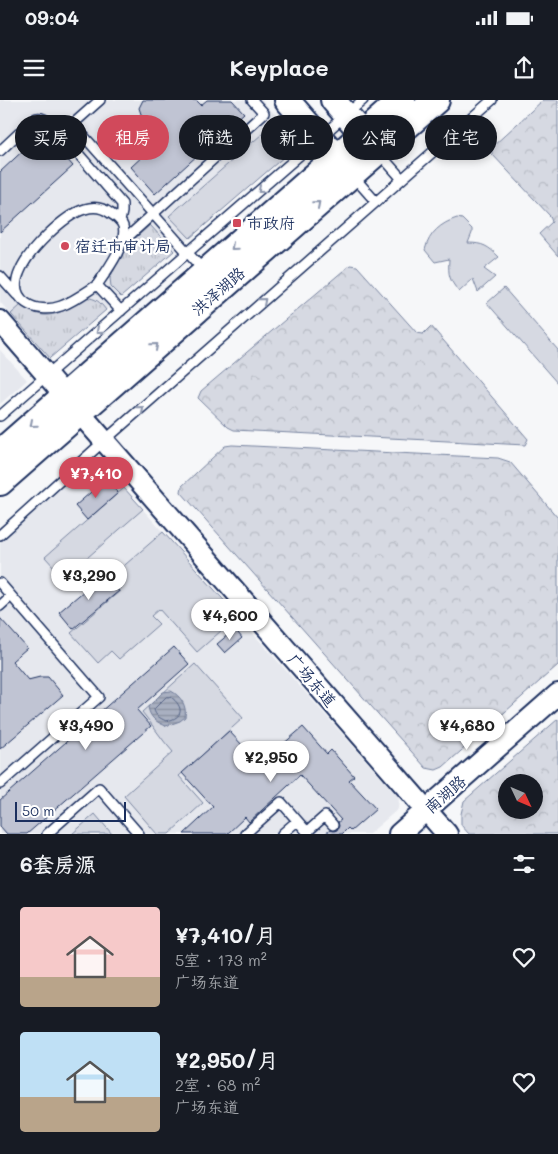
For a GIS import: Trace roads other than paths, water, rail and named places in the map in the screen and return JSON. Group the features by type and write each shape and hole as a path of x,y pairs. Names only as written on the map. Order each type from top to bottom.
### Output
{"main road":[{"path":"286,100 336,156"},
{"name":"洪泽湖路","path":"368,115 402,100"},
{"name":"洪泽湖路","path":"377,115 436,100"},
{"name":"洪泽湖路","path":"0,453 72,404 336,156 343,144"},
{"name":"洪泽湖路","path":"0,482 72,404 206,272 336,156"}],"street":[{"name":"广场东道","path":"0,321 447,834"},
{"name":"南湖路","path":"399,834 558,694"}],"lane":[{"path":"100,100 73,124 206,272"},
{"path":"121,243 264,113 252,100"},
{"path":"1,533 492,100"},
{"path":"0,151 36,118 44,119 55,127 122,204 120,221"},
{"path":"0,416 188,253 336,156 343,144"},
{"path":"336,156 376,202"},
{"path":"388,160 402,179"},
{"path":"0,276 19,297 26,303 48,309 76,299 97,284 113,263 124,232 120,221 101,207 83,209 66,218 38,245 21,267 16,289 19,297"},
{"path":"97,284 121,311"},
{"path":"0,583 98,697 0,784"},
{"path":"0,606 11,596"},
{"path":"47,834 99,788 139,834"},
{"path":"246,834 281,802 308,833 325,816 333,825"},
{"path":"282,834 297,821"}],"water":[{"path":"171,691 182,702 185,709 185,717 166,726 154,719 148,707 163,692"}],"place":[{"name":"市政府","path":"237,223"},
{"name":"宿迁市审计局","path":"65,246"}]}
